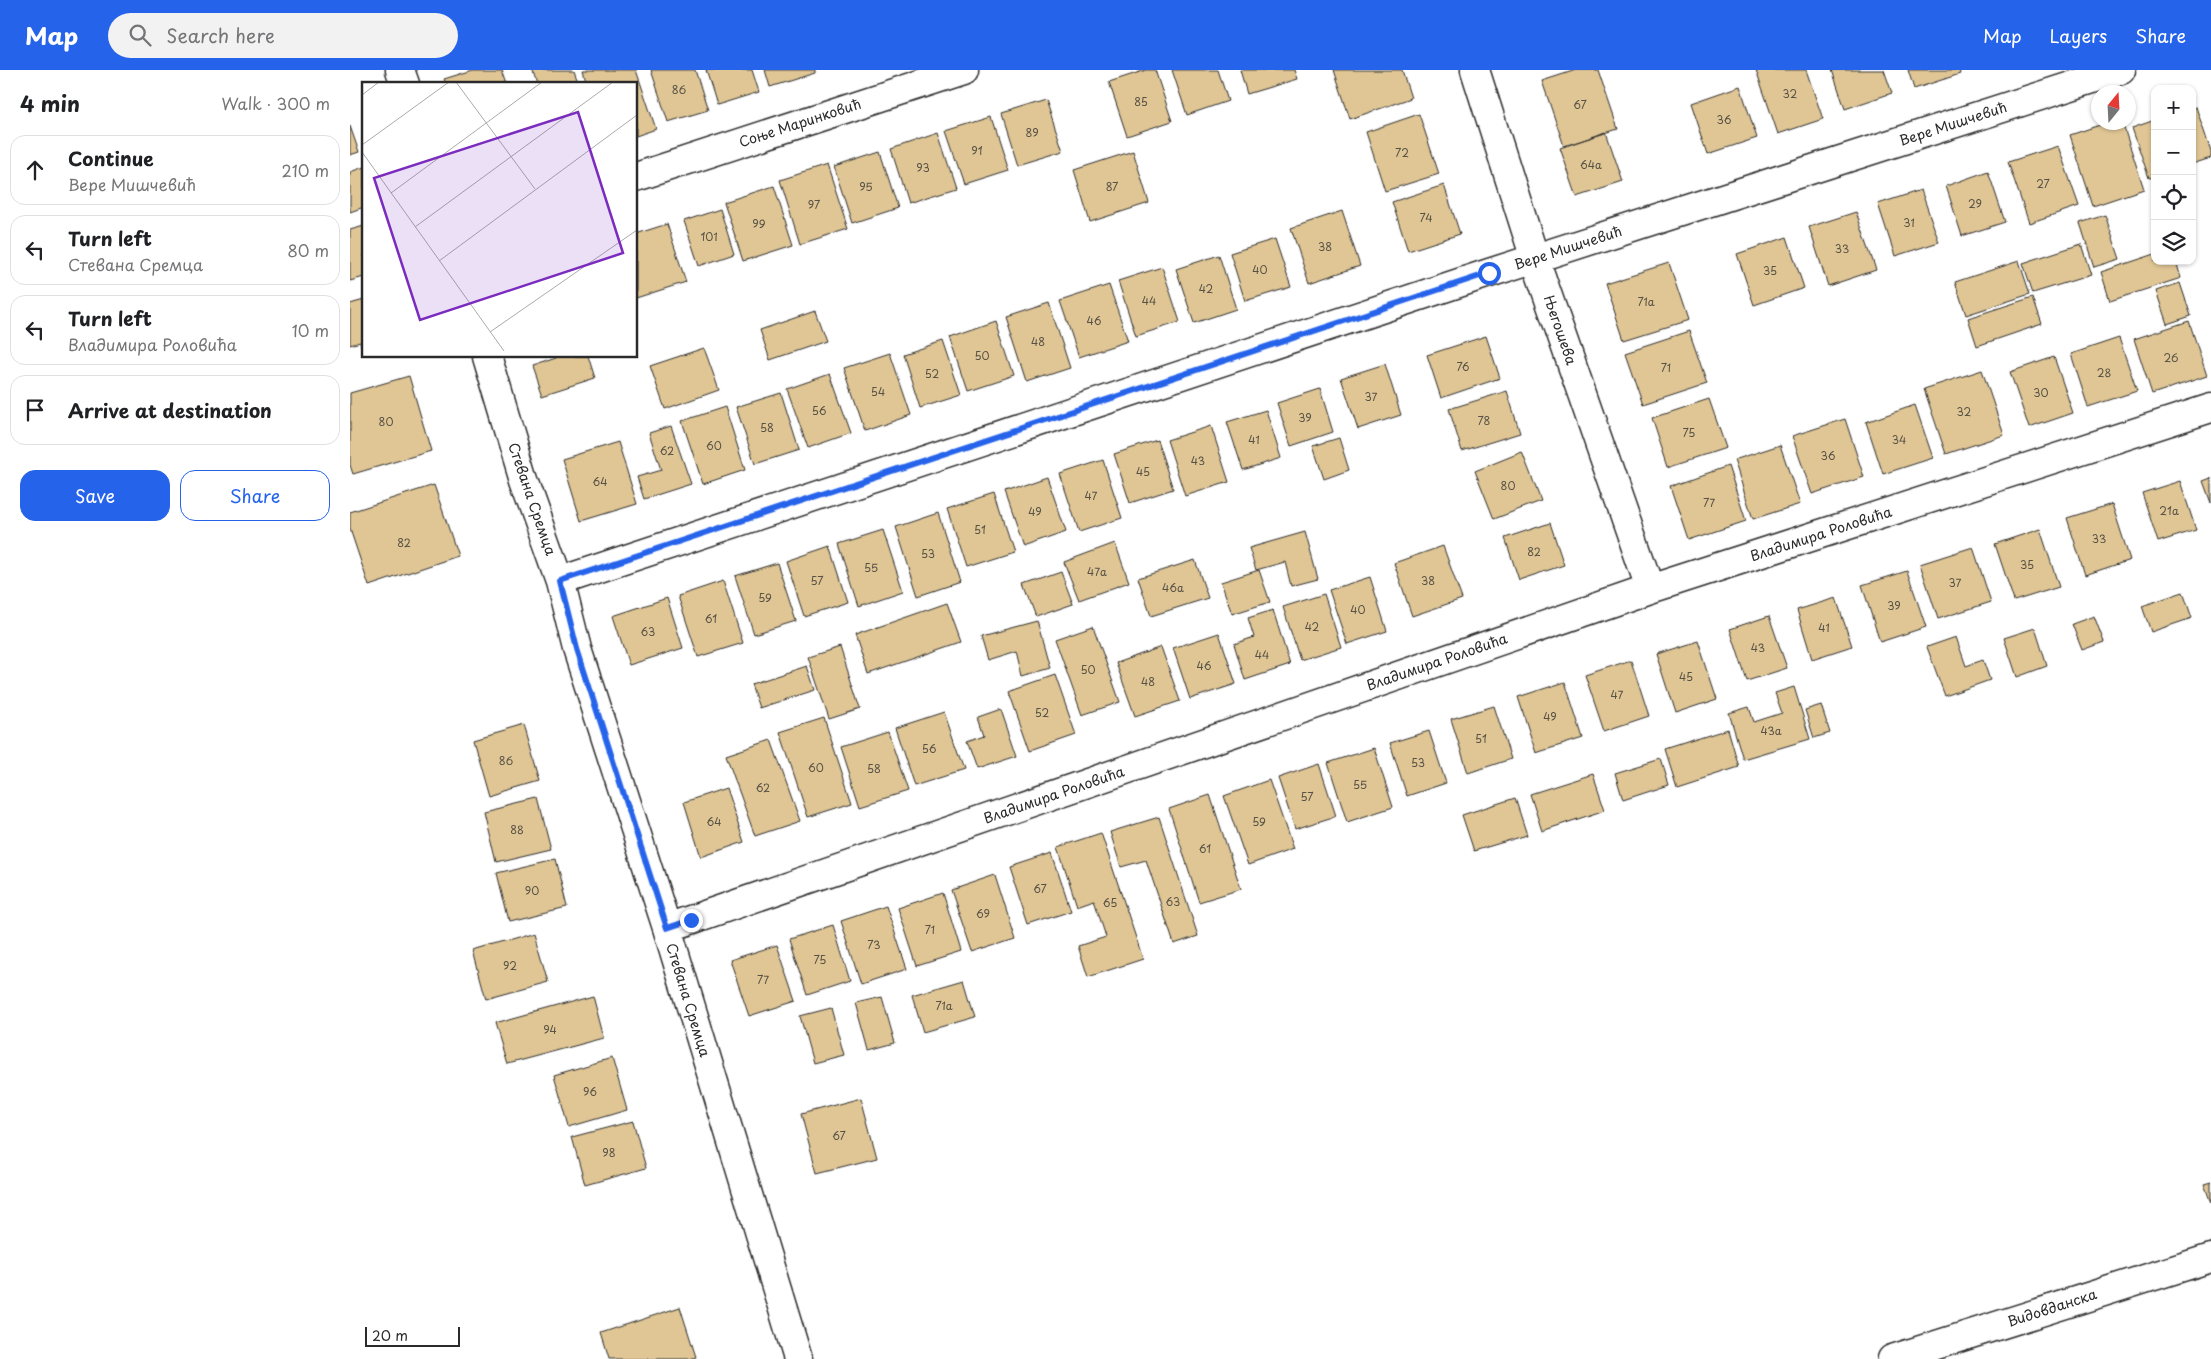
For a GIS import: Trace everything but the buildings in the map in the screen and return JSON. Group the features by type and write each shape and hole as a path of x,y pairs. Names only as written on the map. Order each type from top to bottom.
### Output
{"street":[{"name":"Соње Маринковић","path":"638,176 964,70"},
{"name":"Његошева","path":"1475,70 1535,259 1650,589"},
{"name":"Вере Мишчевић","path":"560,581 1489,273 2121,70"},
{"name":"Стевана Сремца","path":"488,358 524,480 560,581 577,649 667,928 798,1359"},
{"name":"Владимира Роловића","path":"667,928 1650,589 2211,408"},
{"name":"Видовданска","path":"1892,1359 2211,1258"}],"route":[{"path":"691,920 667,928 577,649 560,581 1489,273"}]}
